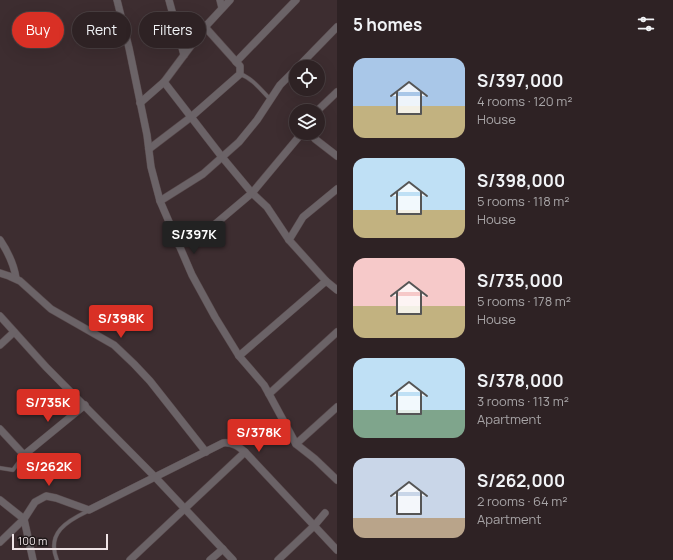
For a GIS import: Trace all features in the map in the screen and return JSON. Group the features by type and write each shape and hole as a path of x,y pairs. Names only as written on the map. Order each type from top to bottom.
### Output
{"street":[{"path":"117,0 129,48 149,149 151,167 160,201 178,244 215,317 239,356 264,385 296,444 336,477"},
{"path":"169,0 184,55"},
{"path":"220,0 222,8"},
{"path":"206,26 230,0"},
{"path":"236,62 296,0"},
{"path":"305,60 337,27"},
{"path":"149,149 191,117 240,74 241,69 236,62 206,28"},
{"path":"140,103 164,82 189,48"},
{"path":"160,201 203,174 239,142 258,120 270,99 280,85 289,76"},
{"path":"164,82 222,157 252,193 267,207 289,240 326,281 337,290"},
{"path":"324,104 337,92"},
{"path":"178,244 207,231 252,193 296,140"},
{"path":"316,140 337,156"},
{"path":"289,240 303,217 337,189"},
{"path":"0,240 11,260 16,278"},
{"path":"0,273 16,278 51,309 94,332 119,350 150,381 206,452"},
{"path":"239,356 326,281"},
{"path":"0,316 46,367 155,477 233,560"},
{"path":"0,345 14,332"},
{"path":"269,394 337,332"},
{"path":"0,429 24,455 85,405"},
{"path":"296,444 337,407"},
{"path":"0,542 24,519 35,502 46,496 89,510 223,443 228,442 238,446 245,452 337,550"},
{"path":"130,560 185,510 245,452"},
{"path":"0,500 24,519 33,560"},
{"path":"278,560 314,526 325,513"},
{"path":"210,560 223,549"}],"lane":[{"path":"240,74 256,84 270,99"},
{"path":"0,468 12,470 24,455"},
{"path":"57,560 54,551 57,532 70,520 89,510"}]}
